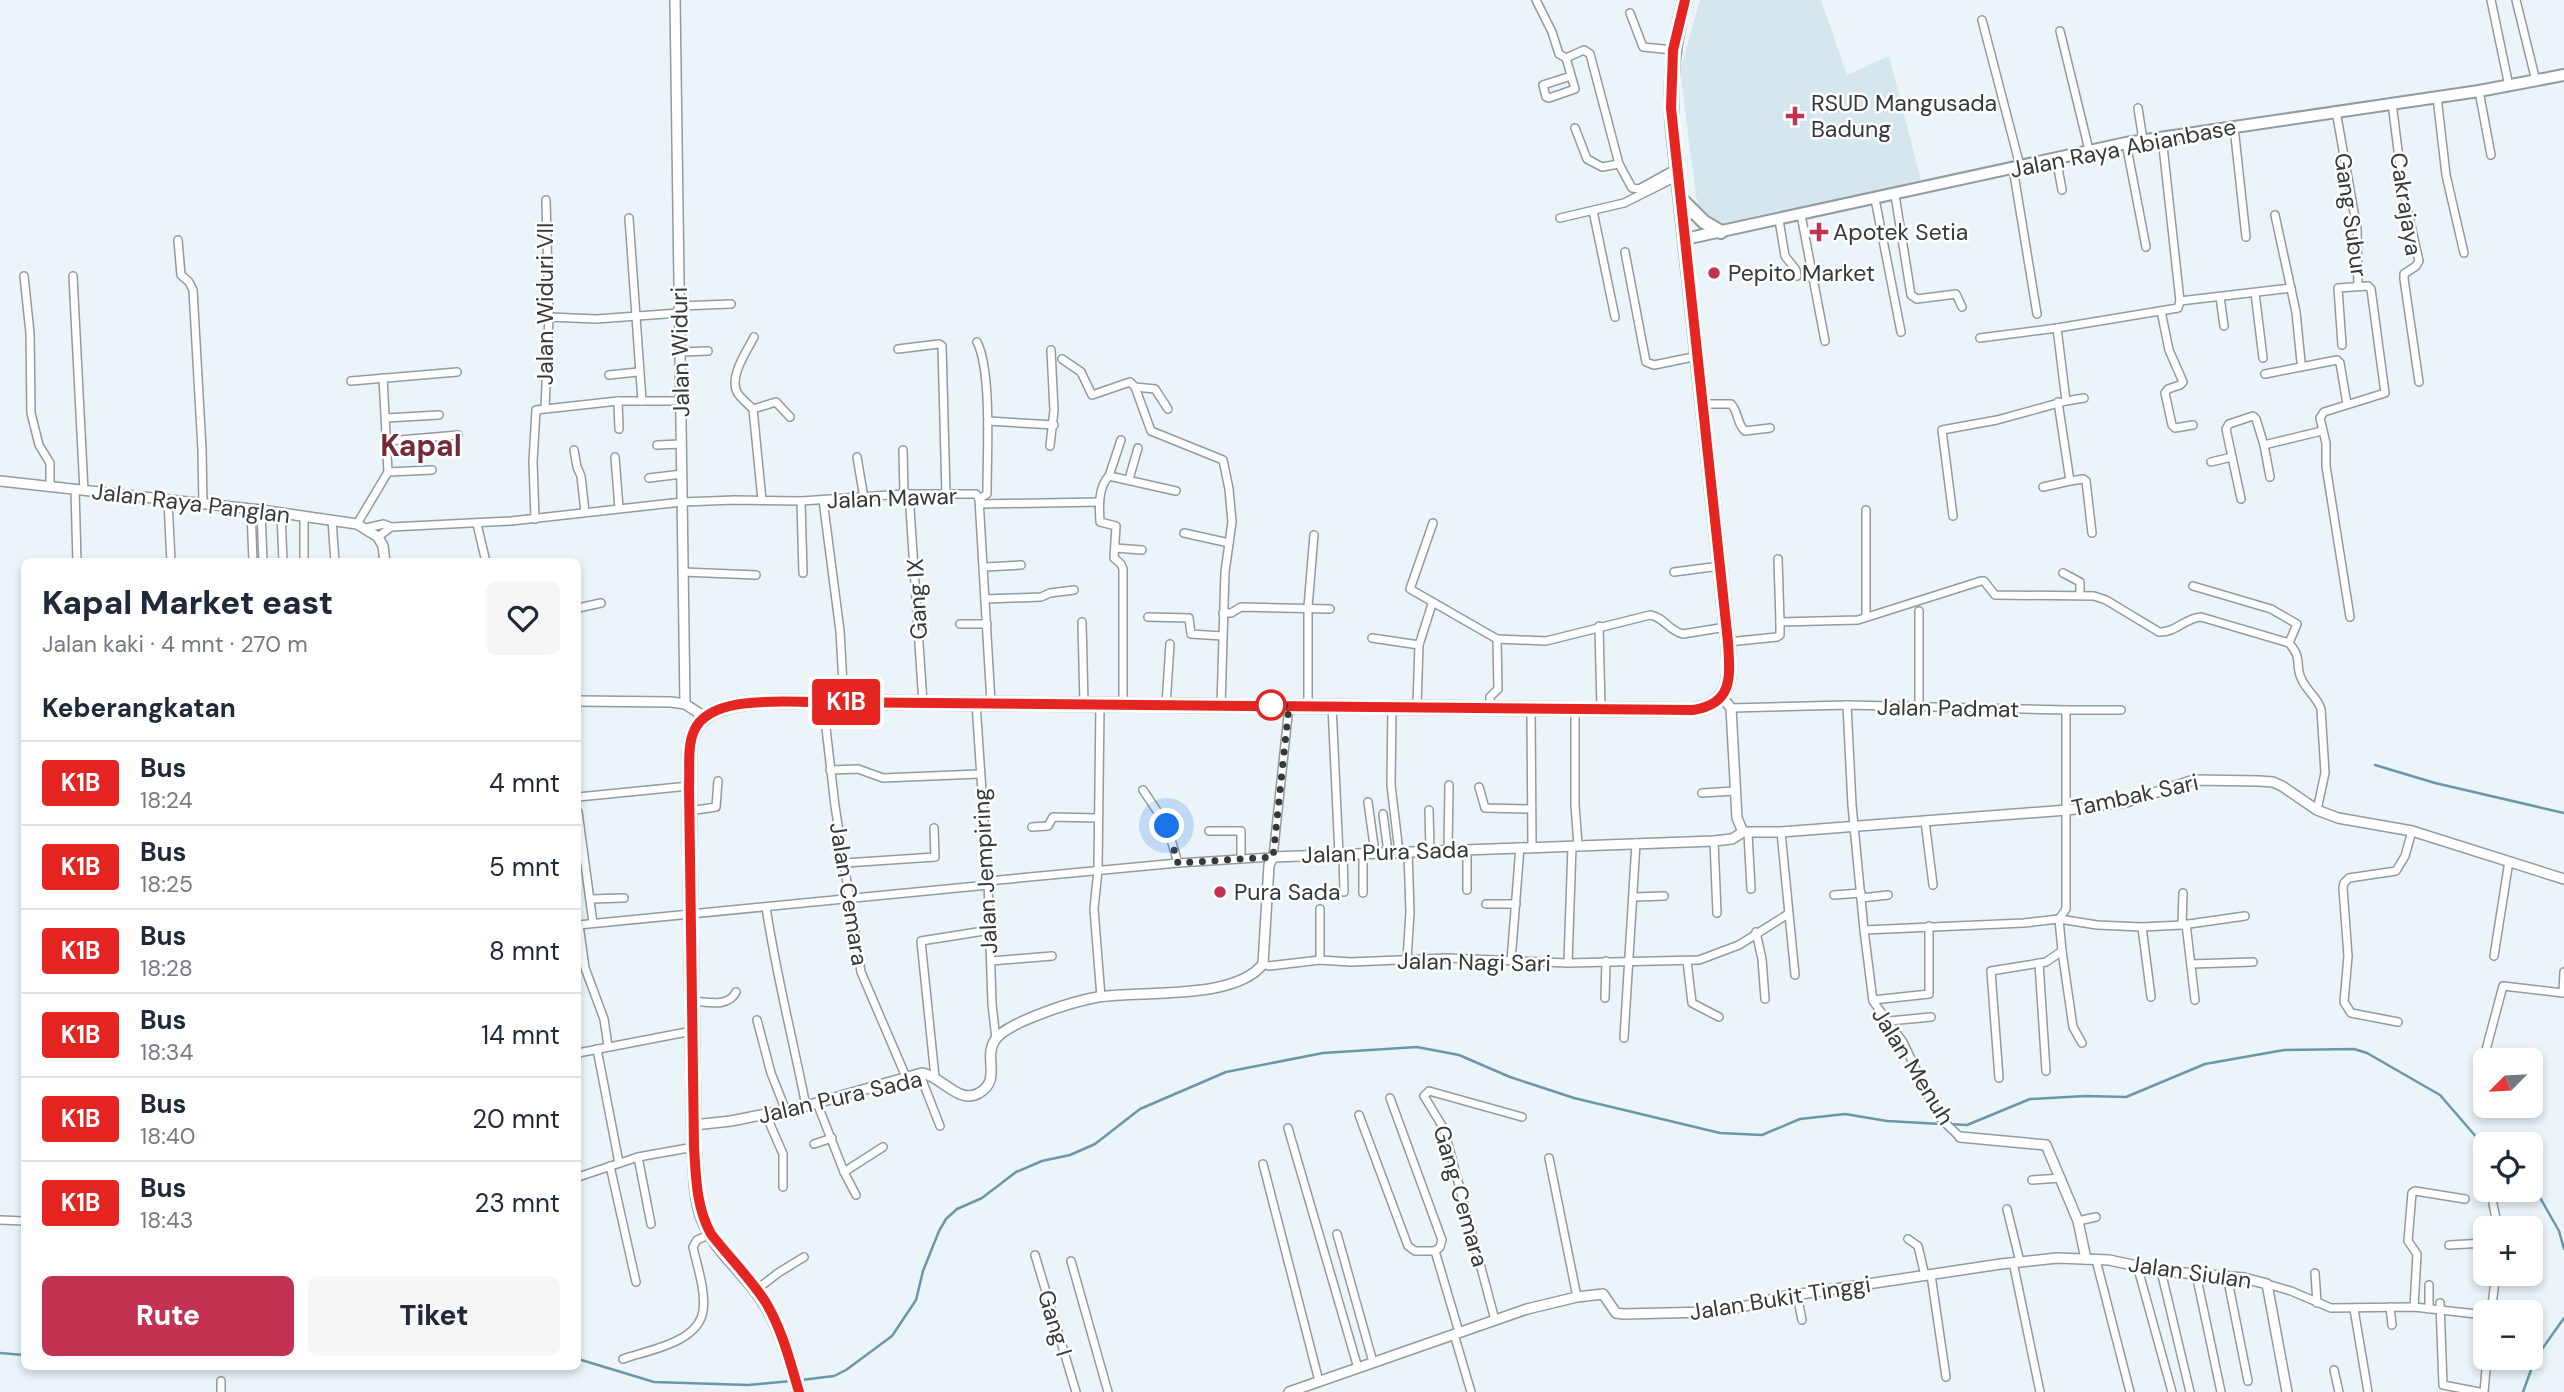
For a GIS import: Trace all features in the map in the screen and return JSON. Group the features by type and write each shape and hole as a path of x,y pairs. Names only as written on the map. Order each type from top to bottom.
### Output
{"highway":[{"path":"799,1392 775,1320 756,1290 711,1234 699,1204 694,1147 689,811 692,738 697,725 721,708 733,705 822,702 1693,710 1727,702 1727,634 1671,94 1673,50 1685,0"},
{"path":"1681,198 1697,216 1721,232"}],"main road":[{"name":"Jalan Raya Abianbase","path":"1685,239 2126,143 2479,91 2564,75"}],"street":[{"name":"Jalan Widuri","path":"675,0 685,704"},
{"path":"1536,0 1552,32 1559,54 1566,58 1571,76"},
{"path":"2491,0 2509,86"},
{"path":"2516,0 2536,81"},
{"path":"1630,13 1643,47 1673,50"},
{"path":"1982,20 2017,167 2037,314"},
{"path":"2060,31 2089,150"},
{"path":"1566,58 1584,50 1590,54 1619,164 1632,188 1677,172"},
{"path":"2479,91 2491,155"},
{"path":"2437,97 2446,175 2464,253"},
{"name":"Cakrajaya","path":"2392,103 2399,170 2419,261 2404,274 2419,382"},
{"path":"2138,108 2143,140"},
{"name":"Gang Subur","path":"2322,431 2320,415 2347,404 2382,395 2386,389 2371,289 2368,286 2358,286 2357,229 2336,111"},
{"path":"2234,127 2246,237"},
{"path":"1575,128 1587,159 1602,167 1619,164"},
{"path":"1980,338 2178,309 2180,302 2162,137"},
{"path":"2126,143 2146,247"},
{"path":"2056,157 2062,190"},
{"path":"1560,218 1624,203 1677,172"},
{"path":"1895,195 1912,295 1917,299 1956,294 1962,307"},
{"path":"1875,199 1901,332"},
{"name":"Jalan Widuri VII","path":"535,519 535,412 545,408 549,317 546,200"},
{"path":"1593,211 1615,317"},
{"path":"1801,215 1825,341"},
{"path":"2275,215 2300,336 2301,362"},
{"path":"629,218 642,401"},
{"path":"1779,220 1786,256 1797,276"},
{"path":"178,240 181,275 192,289 203,505"},
{"path":"1625,252 1646,362 1654,365 1698,356"},
{"path":"24,276 30,333 32,412 39,444 50,463 50,486"},
{"path":"73,276 79,490 77,558"},
{"path":"2342,345 2338,288 2358,286"},
{"path":"2180,302 2291,288"},
{"path":"2255,293 2263,358"},
{"path":"2220,297 2224,326"},
{"path":"549,317 596,318 731,304"},
{"path":"2161,311 2169,350 2183,382 2170,387 2165,393 2172,425 2175,428 2193,425"},
{"path":"2057,328 2070,481"},
{"path":"754,337 738,369 735,386 738,394 753,409 762,500"},
{"path":"977,342 983,356 988,421 987,494 980,502"},
{"path":"898,349 939,344 942,346 946,494"},
{"path":"1049,446 1054,425 1051,350"},
{"path":"680,352 708,351"},
{"path":"1062,359 1081,372 1092,395 1128,382 1135,387 1155,389 1168,409"},
{"path":"2265,374 2337,360 2340,363 2347,404"},
{"path":"351,380 457,372"},
{"path":"609,375 638,372"},
{"path":"361,526 388,472 383,378"},
{"path":"1135,387 1151,431 1223,460 1229,489 1230,537 1223,613 1222,705"},
{"path":"1953,516 1942,430 1997,420 2084,398"},
{"path":"618,401 619,429"},
{"path":"545,408 618,401 681,401"},
{"path":"753,409 776,402 790,417"},
{"path":"1703,404 1731,404 1745,431 1770,428"},
{"path":"386,418 439,415"},
{"path":"2241,499 2226,429 2229,424 2254,417 2264,445 2270,477"},
{"path":"988,421 1054,425"},
{"path":"2264,445 2322,431 2326,443 2326,466 2350,617"},
{"path":"388,441 458,435"},
{"path":"1121,440 1099,502 1101,523 1114,525 1116,528 1114,558 1123,569 1123,704"},
{"path":"657,446 681,444"},
{"path":"1129,479 1138,448"},
{"path":"574,450 581,477 585,512"},
{"name":"Gang IX","path":"903,450 923,703"},
{"path":"615,457 620,508"},
{"path":"857,457 864,498"},
{"path":"2211,462 2232,457"},
{"path":"388,472 432,470"},
{"path":"649,478 682,474"},
{"path":"1107,477 1129,479 1176,491"},
{"path":"2043,487 2083,479 2086,481 2092,533"},
{"name":"Jalan Raya Panglan","path":"0,481 332,520 361,526 378,537"},
{"name":"Jalan Mawar","path":"361,526 477,524 682,502 801,501 907,494 976,495 980,502 985,567 991,703"},
{"path":"168,500 171,558"},
{"path":"824,500 840,631 844,702"},
{"path":"801,501 803,573"},
{"path":"980,502 1099,502"},
{"path":"253,558 256,510"},
{"path":"256,510 262,558"},
{"path":"1866,510 1867,617"},
{"path":"281,513 283,558"},
{"path":"304,516 304,558"},
{"path":"332,520 335,558"},
{"path":"1433,523 1409,589 1431,607 1497,644 1546,641 1650,615 1658,617 1676,633 1777,637 1780,635 1778,558"},
{"path":"477,524 485,558"},
{"path":"384,558 383,546 378,537 391,527"},
{"path":"1184,533 1230,537"},
{"path":"1308,706 1308,607 1314,535"},
{"path":"1115,548 1142,550"},
{"path":"985,567 1021,565"},
{"path":"1674,572 1720,566"},
{"path":"683,572 756,575"},
{"path":"2063,573 2081,590 2106,600 2159,632 2169,632 2192,618 2201,617 2290,642 2298,654 2302,681 2318,699 2321,709 2325,773 2317,810"},
{"path":"1780,624 1858,620 1984,582 1993,594 2081,590"},
{"path":"2193,586 2271,609 2295,621 2290,642"},
{"path":"986,599 1041,597 1074,590"},
{"path":"581,607 601,603"},
{"path":"1223,613 1238,607 1330,609"},
{"path":"1417,706 1419,645 1431,607"},
{"path":"1919,611 1919,707"},
{"path":"1148,617 1189,618 1191,634 1222,636"},
{"path":"1082,622 1084,704"},
{"path":"960,624 987,624"},
{"path":"1599,629 1601,708"},
{"path":"1372,638 1419,645"},
{"path":"1166,705 1170,644"},
{"path":"1490,707 1490,697 1498,689 1497,644"},
{"path":"581,701 656,700 685,704 705,717"},
{"name":"Jalan Cemara","path":"822,702 863,980 901,1079"},
{"path":"1727,702 1737,818 1746,833 1751,890"},
{"name":"Jalan Padmat","path":"1727,702 2121,710"},
{"name":"Jalan Jempiring","path":"976,703 996,1039"},
{"path":"1100,704 1098,870 1094,909 1101,997"},
{"name":"Jalan Menuh","path":"1847,705 1849,769 1873,1000 1903,1041 1941,1119 1960,1137 2046,1145 2078,1221 2086,1259"},
{"path":"581,925 851,899 1098,870 1273,857 1289,706"},
{"path":"1332,706 1344,892"},
{"path":"1392,706 1391,785 1410,912 1407,959"},
{"path":"1531,707 1532,847"},
{"path":"1568,963 1575,842 1575,708"},
{"path":"2066,710 2066,909 2059,919 2073,1027 2082,1043"},
{"path":"830,770 858,769 883,778 979,774"},
{"name":"Tambak Sari","path":"1781,832 2067,810 2116,804 2185,783 2207,780 2273,782 2317,810 2351,821 2412,831 2564,879"},
{"path":"689,811 716,807 718,781"},
{"path":"1448,850 1449,785"},
{"path":"581,797 689,786"},
{"path":"1479,787 1485,808 1531,809"},
{"path":"1143,790 1167,826 1178,863"},
{"path":"1702,793 1735,791"},
{"path":"1368,802 1375,853"},
{"path":"1429,810 1430,851"},
{"path":"1574,813 1575,842"},
{"path":"1383,814 1388,852"},
{"path":"1032,827 1048,826 1053,817 1097,818"},
{"path":"1925,821 1933,885"},
{"path":"845,863 935,856 934,828"},
{"path":"1209,831 1241,831 1241,859"},
{"path":"2398,1022 2351,1013 2346,1008 2344,1002 2348,956 2343,888 2349,878 2396,870 2405,856 2412,831"},
{"path":"1781,832 1795,975"},
{"name":"Jalan Pura Sada","path":"1263,964 1269,865 1273,857 1520,848 1575,842 1637,846 1714,841 1732,839 1746,833 1781,832"},
{"path":"581,834 593,923"},
{"path":"1714,841 1717,913"},
{"path":"1632,882 1637,846"},
{"path":"1624,1038 1637,846"},
{"path":"1511,961 1520,848"},
{"path":"1467,849 1467,890"},
{"path":"1363,853 1363,893"},
{"path":"2494,956 2509,862"},
{"path":"2183,893 2184,925 2194,1000"},
{"path":"1834,895 1888,895"},
{"path":"1634,897 1664,896"},
{"path":"590,899 624,898"},
{"path":"1486,904 1516,904"},
{"path":"766,907 777,976 786,1004 806,1106"},
{"path":"1320,909 1321,960"},
{"name":"Jalan Nagi Sari","path":"1263,964 1269,966 1321,960 1350,962 1407,959 1568,963 1699,960 1727,951 1788,914"},
{"path":"1864,930 2059,919 2097,925 2142,927 2184,925 2245,916"},
{"path":"1873,1000 1928,996 1929,926"},
{"path":"2142,927 2151,997"},
{"path":"935,1077 921,941 990,930"},
{"path":"1756,932 1762,959 1765,999"},
{"path":"581,943 585,968 604,1019 608,1046"},
{"path":"1999,1078 1992,969 2039,963 2050,960 2062,951"},
{"path":"990,961 1052,956"},
{"path":"1605,998 1606,961"},
{"path":"1686,961 1692,1003 1719,1017"},
{"path":"2191,964 2253,962"},
{"path":"2039,963 2046,1071"},
{"path":"996,1039 1021,1022 1052,1009 1101,997 1212,989 1251,975 1263,964"},
{"path":"2486,1048 2503,986 2563,993 2564,972"},
{"path":"692,1001 723,1003 732,999 736,992"},
{"path":"1889,1021 1931,1017"},
{"path":"757,1020 771,1073 786,1111"},
{"path":"581,1052 692,1031"},
{"name":"Jalan Pura Sada","path":"694,1125 786,1111 922,1073 935,1077 963,1096 977,1094 992,1080 992,1046 996,1039"},
{"path":"597,1049 620,1163"},
{"path":"901,1079 899,1085 916,1079 922,1080 940,1126"},
{"name":"Gang Cemara","path":"1495,1320 1444,1129 1424,1096 1429,1091 1522,1117"},
{"path":"1359,1115 1408,1246 1416,1251 1435,1251 1442,1240 1390,1098"},
{"path":"817,1103 856,1195"},
{"path":"766,1115 783,1154 783,1187"},
{"path":"1288,1128 1357,1368"},
{"path":"814,1144 832,1138"},
{"path":"581,1176 638,1157 694,1147"},
{"path":"844,1171 883,1147"},
{"path":"638,1157 651,1224"},
{"path":"1549,1158 1577,1297"},
{"path":"1262,1164 1319,1381"},
{"path":"610,1166 636,1282"},
{"path":"2032,1180 2061,1178"},
{"path":"2414,1307 2417,1254 2408,1241 2412,1193 2415,1191 2465,1199"},
{"path":"2493,1204 2496,1216"},
{"path":"2007,1209 2040,1392"},
{"path":"2078,1221 2096,1217"},
{"path":"0,1220 21,1221"},
{"path":"623,1359 672,1342 694,1329 703,1312 703,1299 693,1247 697,1240 711,1234"},
{"path":"1337,1234 1373,1362"},
{"path":"1908,1239 1918,1246 1928,1275 1946,1377"},
{"path":"2449,1245 2473,1244"},
{"path":"1435,1251 1471,1392"},
{"name":"Gang I","path":"1035,1255 1076,1392"},
{"path":"756,1290 804,1257"},
{"name":"Jalan Bukit Tinggi","path":"1289,1392 1495,1320 1577,1297 1603,1294 1616,1313 1632,1315 1711,1312 1797,1295 2016,1262 2057,1258 2086,1259"},
{"name":"Jalan Siulan","path":"2086,1259 2137,1265 2161,1271 2250,1279 2267,1284 2287,1392"},
{"path":"2096,1259 2130,1392"},
{"path":"1071,1261 1108,1392"},
{"path":"2137,1265 2172,1392"},
{"path":"2161,1271 2190,1392"},
{"path":"2315,1273 2317,1303"},
{"path":"2196,1274 2221,1392"},
{"path":"2227,1276 2248,1381"},
{"path":"2267,1284 2331,1308 2439,1307 2473,1313"},
{"path":"2429,1285 2429,1309"},
{"path":"1797,1295 1802,1320"},
{"path":"2390,1307 2392,1325"},
{"path":"2439,1307 2442,1385 2481,1392 2485,1370"},
{"path":"2354,1309 2368,1392"},
{"path":"2334,1370 2339,1392"},
{"path":"221,1381 221,1392"}],"shaded area":[{"name":"RSUD Mangusada Badung","path":"1700,0 1821,0 1847,75 1889,56 1921,180 1723,228 1705,217 1696,196 1680,70"}],"waterway":[{"path":"2375,765 2435,783 2564,813"},
{"path":"801,1380 834,1376 892,1336 916,1300 923,1271 939,1231 946,1219 957,1209 982,1198 1016,1172 1095,1144 1140,1109 1226,1072 1323,1053 1417,1047 1459,1055 1510,1077 1574,1098 1720,1133 1762,1135 1800,1119 1845,1114 1887,1121 1941,1124"},
{"path":"1948,1124 1967,1125 2030,1099 2126,1097 2205,1064 2284,1050 2354,1049 2367,1053 2440,1095 2473,1133"},
{"path":"2543,1202 2559,1231 2564,1249"},
{"path":"2523,1392 2535,1359 2564,1318"},
{"path":"0,1353 21,1355"},
{"path":"581,1360 654,1382 748,1385 791,1381"}],"bus line":[{"name":"K1B","path":"799,1392 782,1334 765,1301 711,1234 699,1204 694,1147 689,786 692,738 697,725 713,711 733,705 822,702 1693,710 1712,706 1723,697 1729,664 1671,108 1673,50 1685,0"}],"place":[{"name":"RSUD Mangusada Badung","path":"1795,116"},
{"name":"Apotek Setia","path":"1819,232"},
{"name":"Pepito Market","path":"1714,273"},
{"name":"Pura Sada","path":"1220,892"}],"district":[{"name":"Kapal","path":"421,445"}],"route":[{"path":"1167,826 1178,863 1273,857 1289,706 1271,705"}]}
